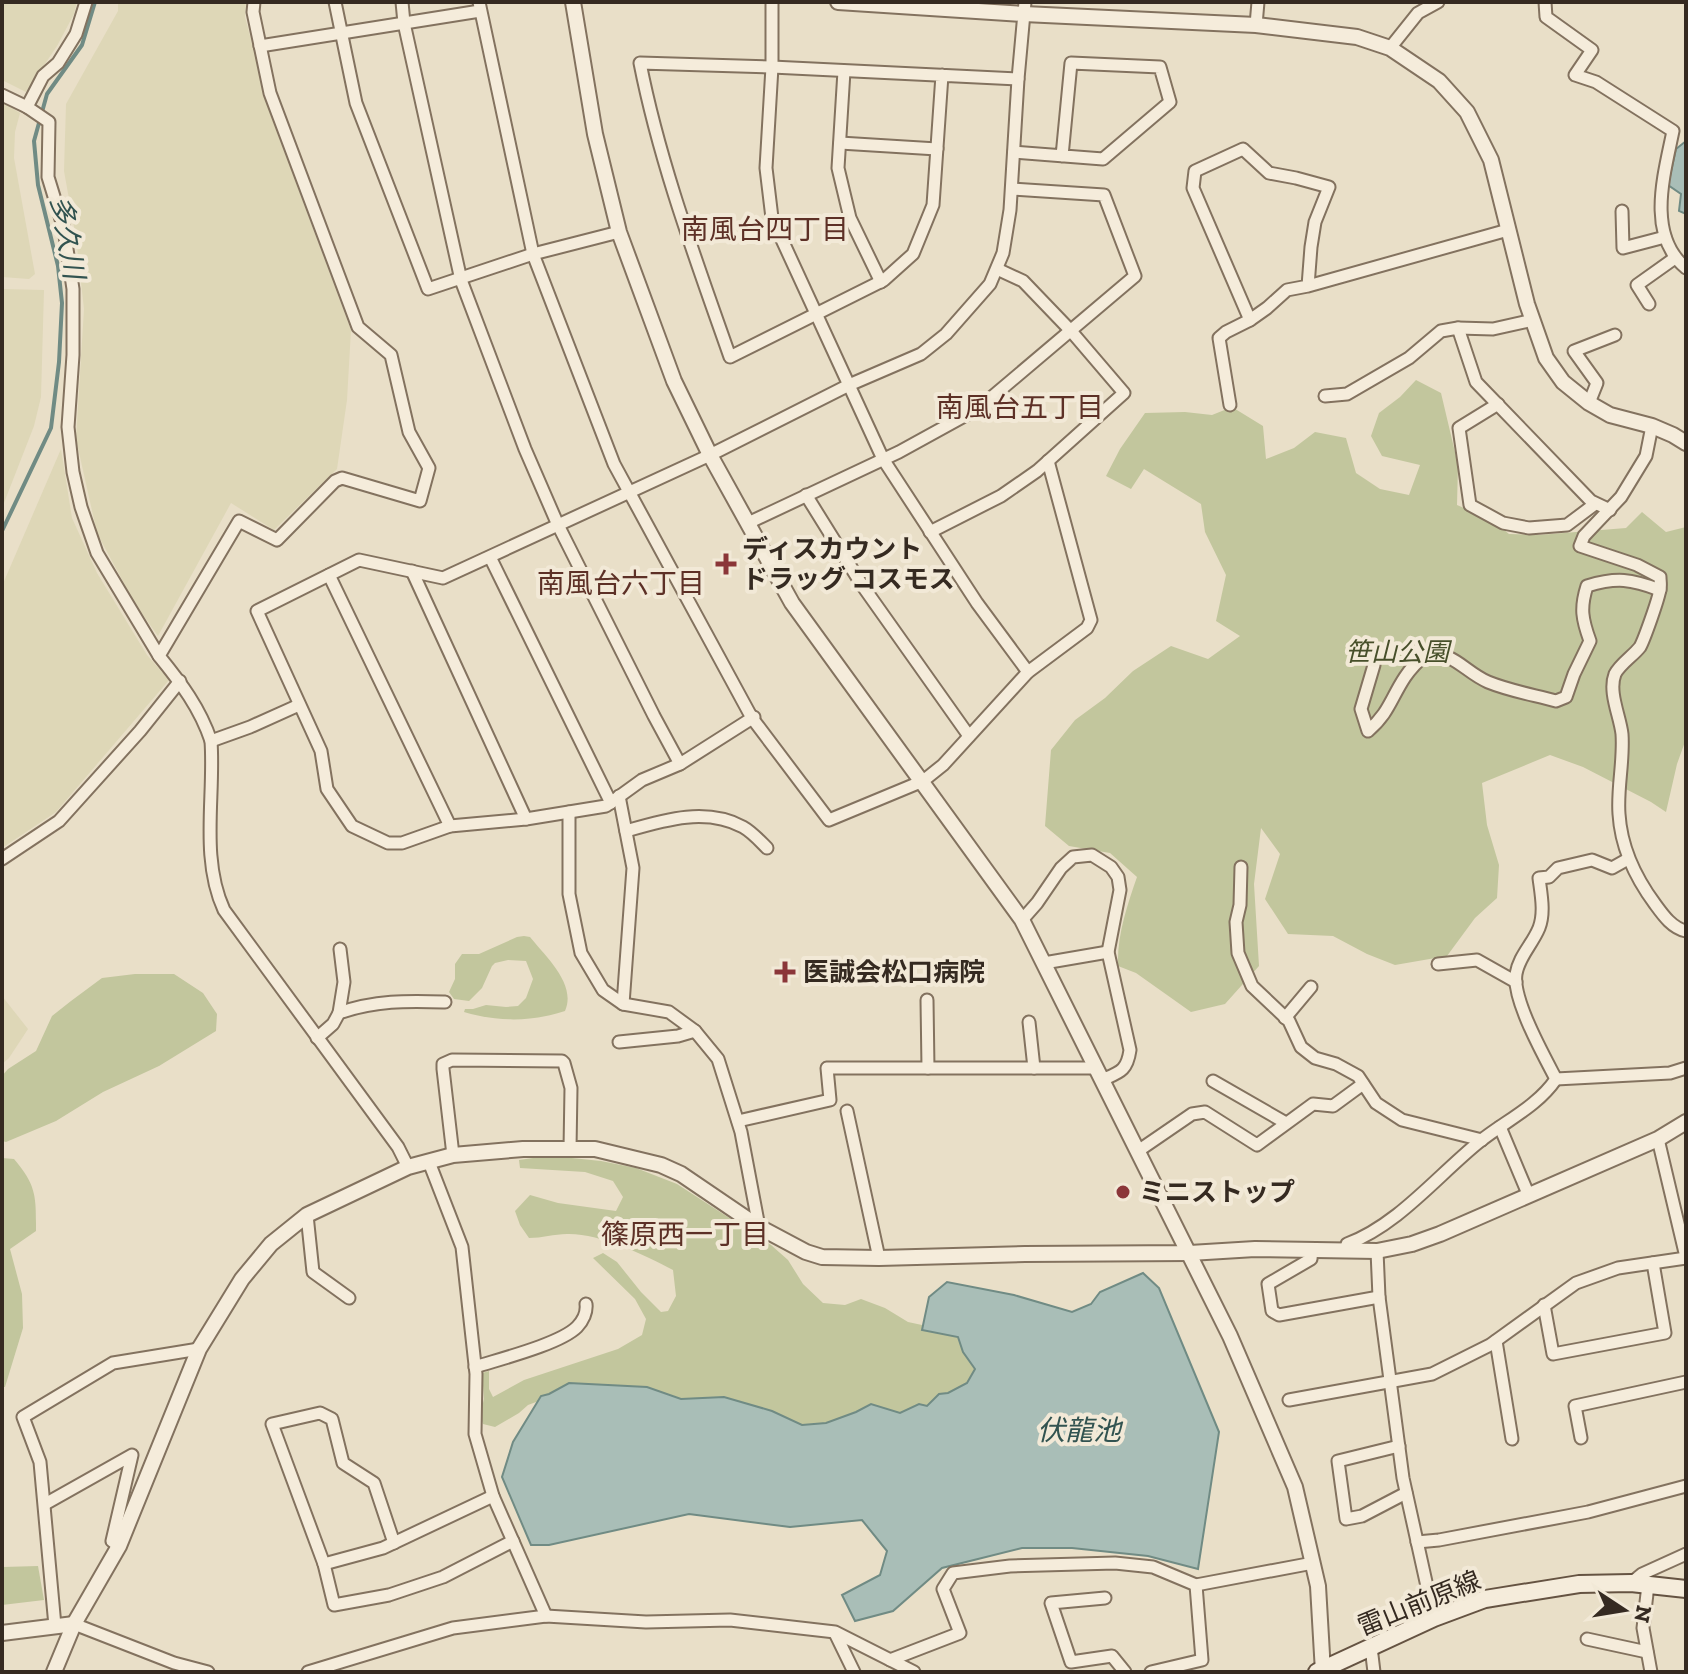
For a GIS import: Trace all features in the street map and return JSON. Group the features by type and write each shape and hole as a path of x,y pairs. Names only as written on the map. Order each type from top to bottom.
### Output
{"main road":[{"name":"雷山前原線","path":"1321,1671 1434,1618 1485,1599 1579,1584 1640,1584 1686,1589"}],"street":[{"path":"31,109 43,76 58,63 76,34 86,2"},
{"path":"159,656 239,521 277,540 335,481 342,478 420,501 429,468 409,432 391,355 358,327 270,93 253,12 254,2"},
{"path":"335,2 356,103 428,289 533,254 619,232"},
{"path":"402,2 404,23 461,280 525,449 558,525 680,764"},
{"path":"573,2 595,134 619,232 674,381 710,455 792,603 1022,920 1190,1253 1230,1336 1295,1487 1318,1586 1321,1671"},
{"path":"772,2 766,168 772,218 883,459 977,603 1028,672"},
{"path":"838,2 1024,8 1256,25 1357,37 1390,48 1439,81 1467,112 1491,160 1533,320 1546,358 1554,370 1563,382 1589,403 1610,415 1652,426 1686,443"},
{"path":"1256,25 1258,2"},
{"path":"1390,48 1418,13 1438,2"},
{"path":"1545,2 1546,17 1592,50 1575,75 1596,82 1673,131 1664,178 1662,228 1675,258 1686,268"},
{"path":"260,46 404,23 479,6 533,254 614,464 753,717 829,820 923,781 943,765 1028,672 1087,628 1091,620 1048,461"},
{"path":"753,717 680,764 642,780 606,806 526,819 450,826 402,843 388,843 352,826 327,789 321,751 257,611 359,560 443,578 710,455 849,385 921,354 946,334 990,284 1003,253 1012,189 1024,8"},
{"path":"942,75 933,205 913,254 881,282 730,357 673,194 640,63 772,67 844,71 942,75 1018,79"},
{"path":"1014,152 1062,156 1103,159 1170,102 1160,67 1071,63 1062,156"},
{"path":"844,71 838,168 850,218 881,282"},
{"path":"2,95 49,122 48,177 64,229 73,289 68,427 73,472 97,553 159,656 180,681 202,716 211,741 211,858 216,892 224,910 398,1147 408,1167"},
{"path":"840,143 937,149"},
{"path":"1250,320 1193,188 1195,171 1243,149 1269,173 1329,187 1315,222 1308,286"},
{"path":"748,523 883,459 979,408 1135,276 1104,195 1012,189"},
{"path":"1622,211 1623,248 1665,237"},
{"path":"1230,405 1219,338 1267,308 1287,290 1508,230"},
{"path":"1649,304 1637,285 1675,258"},
{"path":"930,532 1001,496 1037,471 1124,393 1023,281 997,269"},
{"path":"1325,396 1347,394 1409,358 1441,331 1493,329 1533,320"},
{"path":"1458,328 1476,382 1595,504 1610,510"},
{"path":"1589,403 1597,383 1574,351 1615,335"},
{"path":"1498,404 1459,428 1470,505 1503,523 1529,528 1567,525 1595,504"},
{"path":"1652,426 1646,456 1621,497 1584,536 1580,546 1637,565 1660,577 1660,590 1641,645 1616,674 1613,690 1622,734 1619,812 1628,859 1666,919 1686,931"},
{"path":"806,495 862,585 969,736"},
{"path":"490,557 615,800 626,831 633,868 623,1004"},
{"path":"412,571 526,819"},
{"path":"329,575 450,826"},
{"path":"1374,665 1361,709 1368,731 1387,711 1403,680 1427,653 1448,655 1487,681 1556,701 1566,697 1590,641 1581,605 1587,586 1610,579 1642,583 1660,590"},
{"path":"2,859 59,821 140,731 180,681"},
{"path":"211,741 299,705"},
{"path":"569,812 569,894 581,953 603,990 623,1004 669,1012 695,1031 718,1059 738,1121 759,1227"},
{"path":"626,831 661,821 698,816 732,822 746,828 767,848"},
{"path":"738,1121 830,1100 827,1068 1034,1068 1099,1074 1124,1069 1130,1050 1108,952 1119,897 1118,877 1111,867 1098,858 1085,855 1073,857 1061,868 1022,920"},
{"path":"1556,1079 1519,999 1515,976 1522,956 1539,928 1542,908 1539,878 1549,877 1558,868 1592,860 1612,868 1628,859"},
{"path":"1241,867 1240,905 1236,922 1238,953 1252,986 1289,1021 1301,1047 1315,1058 1336,1064 1358,1076 1376,1103 1402,1120 1482,1140"},
{"path":"317,1038 333,1024 339,1013 344,982 340,949"},
{"path":"1044,963 1108,952"},
{"path":"1438,964 1477,960 1516,982"},
{"path":"1285,1018 1311,987"},
{"path":"927,1000 928,1068"},
{"path":"339,1013 374,1003 445,1002"},
{"path":"1029,1022 1034,1068"},
{"path":"619,1042 678,1036 695,1031"},
{"path":"453,1155 443,1069 443,1064 452,1060 562,1061 571,1088 570,1149"},
{"path":"1556,1079 1670,1073 1686,1068"},
{"path":"1346,1251 1347,1244 1390,1221 1482,1140 1547,1092 1556,1079"},
{"path":"1213,1081 1286,1123"},
{"path":"1138,1151 1192,1114 1205,1112 1257,1145 1313,1104 1333,1106 1363,1084"},
{"path":"847,1111 879,1258"},
{"path":"55,1672 74,1624 119,1546 199,1349 242,1279 271,1244 307,1215 408,1167 453,1155 523,1149 595,1149 661,1165 681,1174 759,1227 822,1257 1190,1253 1255,1249 1377,1251 1412,1244 1529,1196 1658,1139 1686,1122"},
{"path":"1500,1127 1529,1196"},
{"path":"1289,1400 1432,1374 1496,1341 1576,1283 1618,1268 1686,1258 1658,1139"},
{"path":"429,1162 462,1247 475,1367 475,1434 493,1496 546,1616"},
{"path":"307,1215 313,1272 349,1298"},
{"path":"1312,1250 1311,1259 1268,1284 1272,1311 1279,1315 1379,1297"},
{"path":"1377,1251 1379,1297 1406,1493 1434,1618"},
{"path":"1544,1305 1553,1354 1665,1333 1653,1263"},
{"path":"475,1367 559,1339 578,1326 587,1311 586,1304"},
{"path":"1496,1341 1512,1439"},
{"path":"55,1626 40,1462 23,1417 113,1363 199,1349"},
{"path":"1581,1438 1575,1406 1686,1382"},
{"path":"394,1543 374,1483 343,1463 332,1419 320,1413 272,1424 324,1564 334,1605 389,1595 443,1577 513,1541"},
{"path":"1399,1446 1338,1461 1346,1519 1362,1516 1406,1493"},
{"path":"45,1504 132,1455 112,1541 119,1546"},
{"path":"1417,1542 1588,1512 1686,1486"},
{"path":"324,1564 383,1548 493,1496"},
{"path":"1651,1672 1643,1628 1642,1574 1686,1554"},
{"path":"890,1660 960,1633 943,1589 953,1573 1010,1566 1115,1563 1153,1567 1196,1585 1313,1563"},
{"path":"1151,1672 1202,1660 1196,1585"},
{"path":"1105,1598 1051,1603 1071,1662 1112,1656 1125,1672"},
{"path":"308,1672 453,1628 546,1616 646,1622 730,1620 835,1632 914,1672"},
{"path":"2,1633 74,1624 174,1663 208,1672"},
{"path":"835,1632 854,1672"},
{"path":"1587,1639 1647,1652"},
{"path":"1371,1647 1373,1668 1387,1672"}],"shaded area":[{"path":"2,2 77,2 57,46 26,92 2,80"},
{"path":"118,2 246,2 245,17 272,119 351,330 347,400 337,469 274,530 231,503 158,636 135,604 97,533 76,439 84,309 64,171 66,104 118,11"},
{"path":"2,102 20,113 15,132 14,158 35,274 29,279 2,277"},
{"path":"2,289 44,290 41,397 34,426 2,508"},
{"path":"61,449 72,518 97,573 147,655 169,680 56,812 2,848 2,586"},
{"path":"2,996 28,1029 2,1064"}],"green space":[{"name":"笹山公園","path":"1416,380 1441,393 1458,465 1457,505 1492,520 1509,534 1539,535 1626,528 1642,512 1666,532 1686,527 1686,739 1666,812 1583,767 1550,755 1482,783 1487,825 1499,865 1497,898 1475,918 1447,956 1395,965 1333,936 1288,934 1265,899 1280,854 1261,828 1254,884 1259,966 1225,1004 1191,1012 1136,973 1118,966 1121,932 1137,877 1110,853 1069,846 1045,826 1051,750 1075,720 1105,698 1133,671 1171,646 1208,659 1240,636 1216,621 1226,575 1205,532 1201,504 1144,469 1131,489 1106,476 1145,413 1212,415 1232,407 1263,426 1266,459 1294,448 1315,432 1346,438 1356,473 1380,489 1409,495 1420,465 1382,456 1371,436 1379,413"},
{"path":"524,936 530,937 558,971 567,991 565,1011 514,1019 489,1018 464,1012 465,1009 486,1005 518,1006 526,998 533,979 526,961 495,963 482,988 469,1001 454,999 449,992 455,979 455,964 462,954 479,954"},
{"path":"174,974 203,993 217,1014 216,1031 159,1066 103,1092 56,1121 2,1141 2,1076 36,1051 52,1016 71,1001 102,978"},
{"path":"540,1157 601,1161 636,1168 677,1184 771,1245 788,1260 803,1284 823,1303 845,1305 861,1299 885,1308 908,1322 959,1333 978,1369 972,1385 922,1413 805,1432 563,1392 528,1405 495,1427 483,1424 480,1415 484,1399 482,1373 489,1371 489,1389 493,1397 524,1380 618,1349 642,1335 646,1319 635,1299 593,1258 603,1253 617,1262 661,1312 668,1311 676,1296 673,1270 622,1246 580,1235 529,1238 515,1211 530,1195 558,1203 616,1211 623,1197 613,1181 585,1172 520,1168 519,1160"},
{"path":"2,1158 14,1159 27,1177 34,1192 36,1219 36,1231 10,1249 22,1294 23,1328 5,1387 2,1387"},
{"path":"38,1566 44,1600 2,1605 3,1567"}],"water":[{"path":"1686,141 1686,214 1679,211 1681,194 1668,185 1676,149"},
{"name":"伏龍池","path":"1143,1273 1159,1288 1219,1432 1198,1569 1148,1556 1072,1548 1022,1548 942,1568 893,1611 855,1621 842,1595 880,1575 887,1551 862,1520 790,1527 689,1514 549,1545 531,1545 502,1477 513,1442 541,1396 569,1383 647,1387 681,1399 724,1397 772,1411 802,1425 826,1423 871,1404 900,1413 919,1404 927,1406 939,1394 967,1383 975,1369 963,1352 958,1337 922,1330 929,1297 947,1282 1014,1295 1072,1312 1091,1304 1100,1292"}],"waterway":[{"name":"多久川","path":"2,531 51,428 59,362 62,303 58,266 38,185 34,141 47,94 82,45 95,2"}],"place":[{"name":"ディスカウント ドラッグ コスモス","path":"726,564"},
{"name":"医誠会松口病院","path":"785,972"},
{"name":"ミニストップ","path":"1123,1192"}],"district":[{"name":"南風台四丁目","path":"765,229"},
{"name":"南風台五丁目","path":"1020,407"},
{"name":"南風台六丁目","path":"621,583"},
{"name":"篠原西一丁目","path":"685,1234"}]}
